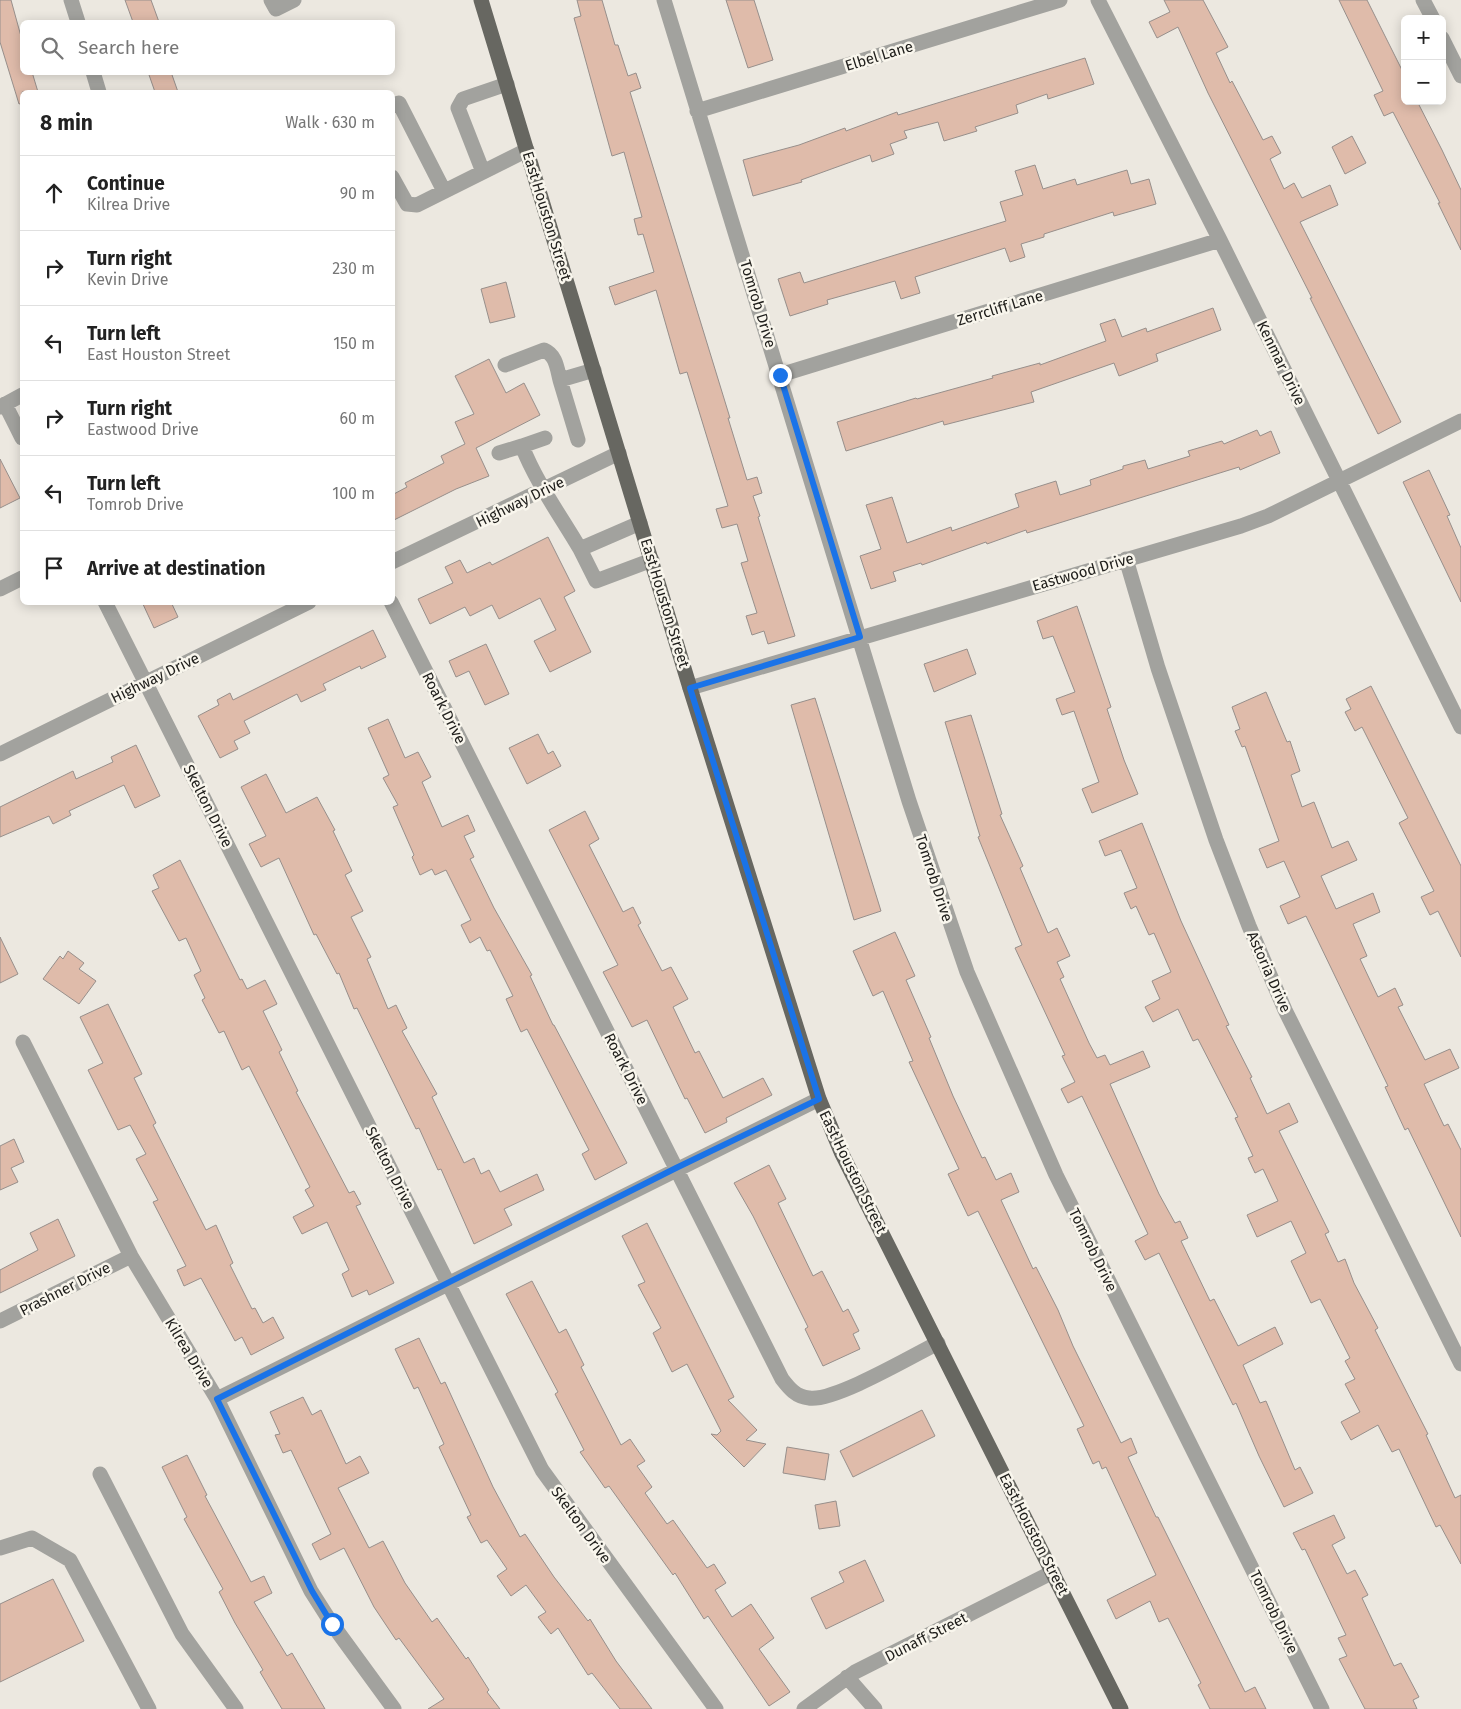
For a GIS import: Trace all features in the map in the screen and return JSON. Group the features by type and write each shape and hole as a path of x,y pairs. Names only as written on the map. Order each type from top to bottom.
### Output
{"main road":[{"name":"East Houston Street","path":"481,0 690,688 819,1099 842,1154 1122,1709"}],"street":[{"path":"71,0 77,20"},
{"path":"271,0 276,9 294,0"},
{"name":"Tomrob Drive","path":"664,0 909,801 967,972 1056,1175 1322,1709"},
{"name":"Elbel Lane","path":"697,112 1060,0"},
{"name":"Kenmar Drive","path":"1098,0 1220,240 1461,727"},
{"path":"1424,0 1431,15"},
{"path":"1446,46 1461,76"},
{"path":"94,75 98,90"},
{"path":"484,172 458,108 463,99 507,84"},
{"path":"395,105 399,103 444,191"},
{"path":"395,182 408,204 417,204 527,150"},
{"name":"Zerrcliff Lane","path":"780,375 1220,240"},
{"path":"506,365 544,350 550,353 555,360 578,440"},
{"path":"560,380 594,370"},
{"path":"20,396 3,405 20,435"},
{"name":"Eastwood Drive","path":"690,688 1242,526 1268,516 1338,480 1460,423"},
{"path":"499,453 545,438"},
{"path":"522,446 531,469 546,490 596,580 652,560"},
{"name":"Highway Drive","path":"395,561 546,490 619,453"},
{"path":"580,549 640,523"},
{"name":"Astoria Drive","path":"1126,559 1170,704 1216,840 1249,926 1285,1010 1461,1364"},
{"path":"0,589 20,579"},
{"name":"Skelton Drive","path":"107,605 542,1470 716,1709"},
{"name":"Highway Drive","path":"0,754 303,605"},
{"name":"Roark Drive","path":"393,605 782,1379 797,1395 819,1398 841,1391 938,1343"},
{"name":"Kilrea Drive","path":"23,1042 131,1256 217,1399 312,1591 332,1624 394,1709"},
{"path":"217,1399 449,1284 676,1168 819,1099"},
{"name":"Prashner Drive","path":"0,1322 131,1256"},
{"path":"100,1474 182,1634 236,1709"},
{"path":"0,1548 32,1538 70,1560 109,1637 149,1709"},
{"name":"Dunaff Street","path":"804,1709 847,1677 1053,1572"},
{"path":"847,1677 875,1709"}],"building":[{"path":"0,0 11,0 20,33 20,75 33,75 37,90 20,90 19,104 0,42"},
{"path":"125,0 151,0 158,20 132,20"},
{"path":"577,0 602,0 615,45 618,45 628,76 636,73 641,88 630,92 730,418 728,418 747,480 757,477 762,493 753,496 795,636 768,644 764,631 752,635 746,616 757,613 741,563 748,561 737,524 722,528 716,509 728,506 687,372 680,374 656,290 615,305 609,287 654,272 643,234 638,235 634,219 642,217 624,152 612,156 574,18 581,16"},
{"path":"726,0 754,0 773,60 748,68"},
{"path":"1164,0 1203,0 1228,47 1216,53 1230,83 1232,81 1263,140 1272,136 1281,153 1270,159 1284,189 1294,183 1302,198 1330,185 1338,205 1300,222 1401,422 1378,434 1310,298 1312,298 1208,93 1178,27 1157,38 1149,22 1170,12"},
{"path":"1339,0 1367,0 1401,68 1401,105 1419,105 1442,150 1461,190 1461,250 1438,203 1440,203 1393,112 1384,116 1374,95 1383,91"},
{"path":"1085,58 1094,84 1048,99 1047,94 1016,105 1018,113 975,127 977,131 944,141 938,122 904,131 907,138 890,144 894,154 872,162 870,155 801,180 802,182 753,196 743,160 799,145 845,128 846,131 897,112 898,115"},
{"path":"149,75 172,75 177,90 154,90"},
{"path":"1352,136 1366,163 1345,174 1332,147"},
{"path":"1035,165 1043,189 1075,179 1077,185 1127,170 1131,184 1149,179 1156,204 1114,216 1113,212 1044,234 1044,237 1021,244 1025,257 1010,262 1005,248 915,277 920,293 901,299 895,281 827,300 828,304 790,316 778,279 800,272 804,283 1006,221 1000,202 1023,195 1015,171"},
{"path":"506,282 515,317 490,323 481,289"},
{"path":"1213,308 1221,330 1156,354 1158,361 1119,376 1114,363 1031,392 1034,402 944,425 943,421 846,451 837,422 916,398 993,378 992,376 1040,363 1040,365 1106,341 1100,324 1115,319 1122,337 1146,328 1147,332"},
{"path":"489,359 506,393 524,383 540,415 476,448 489,476 456,489 395,520 395,493 407,487 405,483 444,463 441,456 465,444 455,422 474,414 455,376"},
{"path":"1257,430 1260,436 1271,431 1280,453 1240,470 1239,467 1027,533 1026,530 987,544 986,542 922,565 921,563 893,572 896,581 871,589 860,556 881,549 866,505 892,497 907,543 951,527 952,531 1019,507 1015,494 1056,481 1060,495 1091,485 1090,480 1123,469 1123,466 1145,460 1148,469 1190,456 1188,451 1222,441 1224,444"},
{"path":"0,459 20,498 0,508"},
{"path":"1429,470 1450,515 1447,516 1461,548 1461,602 1403,482"},
{"path":"548,537 575,591 564,597 591,652 550,672 534,641 556,630 540,598 499,619 492,605 470,616 465,607 430,624 418,599 453,583 445,567 460,560 467,573 490,562 492,565"},
{"path":"143,605 172,605 178,617 154,628"},
{"path":"1077,606 1111,707 1107,709 1124,760 1138,794 1092,813 1082,789 1099,782 1074,711 1062,715 1056,699 1075,692 1053,636 1043,639 1037,621"},
{"path":"373,630 386,657 361,669 360,666 323,684 326,690 301,702 297,694 244,721 250,733 234,741 238,749 220,758 198,716 219,705 217,700 230,693 233,700"},
{"path":"486,644 509,694 485,705 469,671 456,677 449,661"},
{"path":"967,649 976,674 934,692 924,664"},
{"path":"1371,686 1461,866 1461,957 1438,911 1430,915 1421,897 1434,891 1399,823 1408,818 1362,727 1355,731 1345,712 1351,709 1346,699"},
{"path":"1266,692 1287,742 1290,741 1300,771 1291,775 1302,807 1314,802 1332,848 1348,841 1357,860 1321,876 1336,909 1373,893 1380,912 1353,924 1367,956 1360,959 1378,997 1395,988 1403,1005 1398,1007 1425,1060 1450,1049 1459,1068 1424,1084 1444,1126 1448,1124 1461,1150 1461,1237 1408,1128 1405,1130 1385,1087 1388,1086 1306,916 1288,924 1280,906 1300,897 1284,861 1267,868 1259,849 1279,841 1245,746 1242,747 1235,731 1240,729 1232,707"},
{"path":"815,698 881,911 854,920 791,705"},
{"path":"971,715 1002,814 1000,815 1023,866 1020,868 1048,933 1057,928 1070,956 1057,962 1064,977 1060,979 1089,1043 1097,1058 1105,1055 1110,1065 1143,1051 1150,1067 1110,1084 1159,1194 1175,1223 1180,1221 1188,1238 1181,1241 1210,1301 1214,1299 1238,1346 1275,1327 1283,1344 1243,1365 1260,1403 1266,1401 1295,1470 1300,1467 1313,1493 1284,1507 1236,1403 1233,1405 1159,1253 1145,1260 1135,1241 1148,1234 1082,1096 1068,1103 1061,1089 1075,1082 1062,1056 1065,1055 1015,948 1022,945 978,837 980,836 945,722"},
{"path":"388,719 405,758 418,752 431,777 422,782 442,827 468,815 475,831 464,836 474,857 470,859 494,908 532,975 530,976 553,1025 627,1163 595,1180 582,1154 589,1150 527,1029 521,1032 506,999 513,996 490,950 487,951 480,937 470,943 461,925 471,920 446,870 435,875 432,869 420,875 412,857 414,855 393,807 398,805 383,778 389,775 368,728"},
{"path":"538,734 548,754 553,751 561,766 527,784 509,748"},
{"path":"136,745 160,796 135,808 124,785 69,811 71,815 53,824 49,816 0,837 0,807 73,771 76,779 113,762 111,757"},
{"path":"266,774 286,813 317,797 335,830 333,831 352,871 345,875 363,911 351,917 371,957 367,959 388,1009 396,1005 407,1028 402,1031 437,1094 432,1097 464,1163 474,1158 481,1174 489,1170 500,1192 537,1174 544,1190 504,1209 512,1225 474,1244 441,1169 438,1170 419,1128 416,1129 357,1008 354,1009 339,973 337,974 316,934 314,935 279,858 261,867 249,844 266,836 241,787"},
{"path":"585,811 599,839 589,845 623,912 633,907 641,923 638,925 662,971 671,967 688,999 673,1007 695,1053 699,1051 723,1098 763,1078 772,1095 726,1118 727,1122 705,1133 687,1098 685,1099 647,1020 632,1027 603,972 618,965 549,830"},
{"path":"1142,823 1181,921 1229,1025 1226,1026 1252,1077 1250,1078 1267,1114 1289,1103 1298,1122 1279,1131 1329,1232 1325,1234 1338,1262 1345,1259 1354,1283 1378,1328 1375,1330 1428,1434 1426,1435 1455,1498 1461,1495 1461,1564 1440,1525 1436,1527 1399,1449 1392,1452 1378,1425 1351,1440 1341,1422 1360,1412 1345,1384 1355,1379 1345,1361 1350,1358 1320,1299 1311,1303 1291,1261 1306,1253 1291,1221 1257,1237 1247,1215 1278,1201 1263,1169 1255,1173 1248,1158 1253,1156 1235,1118 1238,1117 1198,1039 1193,1041 1178,1009 1153,1022 1145,1007 1160,999 1152,981 1171,972 1154,933 1149,935 1136,906 1131,909 1124,893 1137,888 1121,850 1105,856 1099,841"},
{"path":"180,860 240,980 242,979 247,989 265,980 277,1004 263,1011 282,1050 279,1052 298,1091 296,1092 349,1193 354,1191 361,1204 356,1206 394,1283 369,1295 367,1290 352,1297 342,1274 349,1270 327,1222 302,1234 293,1217 314,1206 305,1190 310,1187 249,1066 242,1070 224,1031 219,1033 202,1000 205,998 194,975 201,971 186,938 179,941 152,891 159,888 153,875"},
{"path":"895,932 915,976 906,980 931,1037 929,1038 953,1096 982,1158 985,1157 996,1180 1011,1173 1019,1192 1001,1200 1033,1269 1036,1267 1058,1310 1073,1346 1121,1443 1131,1438 1137,1453 1128,1457 1156,1517 1158,1517 1245,1692 1255,1687 1266,1709 1210,1709 1198,1685 1201,1683 1168,1618 1159,1622 1150,1601 1116,1619 1107,1600 1156,1575 1106,1467 1102,1469 1099,1461 1093,1464 1077,1429 1084,1426 978,1211 968,1216 948,1174 959,1169 909,1062 913,1061 883,991 873,996 853,951"},
{"path":"0,937 18,974 0,983"},
{"path":"68,951 84,963 79,969 96,981 79,1004 43,979 60,956 63,959"},
{"path":"108,1004 142,1074 134,1078 156,1123 153,1125 206,1230 216,1225 233,1263 230,1265 252,1309 255,1308 263,1323 273,1317 284,1338 251,1355 242,1337 235,1341 201,1278 184,1286 177,1270 186,1266 153,1202 158,1200 136,1159 146,1154 130,1125 118,1130 88,1070 103,1063 80,1017"},
{"path":"14,1139 24,1162 11,1168 18,1182 0,1190 0,1146"},
{"path":"769,1165 786,1199 778,1203 813,1276 822,1271 843,1312 848,1309 859,1331 853,1334 860,1349 823,1366 805,1329 808,1327 753,1216 734,1183"},
{"path":"58,1219 75,1256 0,1293 0,1270 38,1250 30,1233"},
{"path":"647,1223 734,1397 728,1400 757,1430 746,1440 766,1444 744,1467 711,1434 717,1435 721,1431 687,1364 672,1372 653,1333 661,1328 638,1285 645,1282 622,1236"},
{"path":"532,1281 559,1333 566,1329 584,1365 581,1367 621,1445 630,1439 645,1461 637,1466 652,1487 645,1493 667,1524 673,1520 707,1568 714,1564 726,1583 715,1590 732,1617 751,1604 774,1638 759,1649 790,1692 769,1706 708,1616 704,1619 675,1573 673,1575 609,1486 605,1488 580,1452 584,1450 555,1394 558,1392 506,1294"},
{"path":"419,1338 441,1384 445,1382 493,1487 520,1537 525,1534 554,1577 588,1621 590,1619 616,1661 652,1709 620,1709 592,1673 588,1675 558,1628 551,1634 538,1617 546,1612 526,1585 511,1596 497,1576 507,1569 487,1540 481,1543 467,1517 471,1515 439,1447 444,1444 418,1387 414,1389 395,1349"},
{"path":"303,1397 312,1415 321,1410 346,1464 360,1456 369,1473 338,1488 369,1548 383,1541 405,1583 432,1622 437,1618 466,1659 468,1657 489,1690 487,1692 500,1709 428,1709 444,1699 399,1638 396,1640 374,1607 344,1548 320,1560 312,1544 331,1534 291,1450 283,1453 275,1435 280,1434 270,1412"},
{"path":"922,1410 935,1436 853,1477 840,1451"},
{"path":"787,1447 829,1454 825,1480 783,1473"},
{"path":"187,1455 207,1495 205,1496 251,1582 264,1576 272,1593 254,1602 287,1656 292,1653 325,1709 282,1709 260,1672 263,1670 219,1592 223,1589 184,1519 187,1517 162,1467"},
{"path":"836,1501 840,1526 819,1529 815,1505"},
{"path":"1334,1515 1345,1538 1332,1545 1347,1574 1355,1570 1368,1595 1362,1598 1394,1666 1401,1663 1419,1697 1413,1700 1417,1709 1365,1709 1339,1659 1347,1656 1338,1638 1346,1635 1305,1549 1302,1550 1293,1533"},
{"path":"865,1560 884,1601 826,1629 811,1598 844,1582 839,1572"},
{"path":"53,1579 84,1641 0,1682 0,1604"}],"route":[{"path":"332,1624 312,1591 217,1399 449,1284 676,1168 819,1099 690,688 860,637 780,375"}]}
